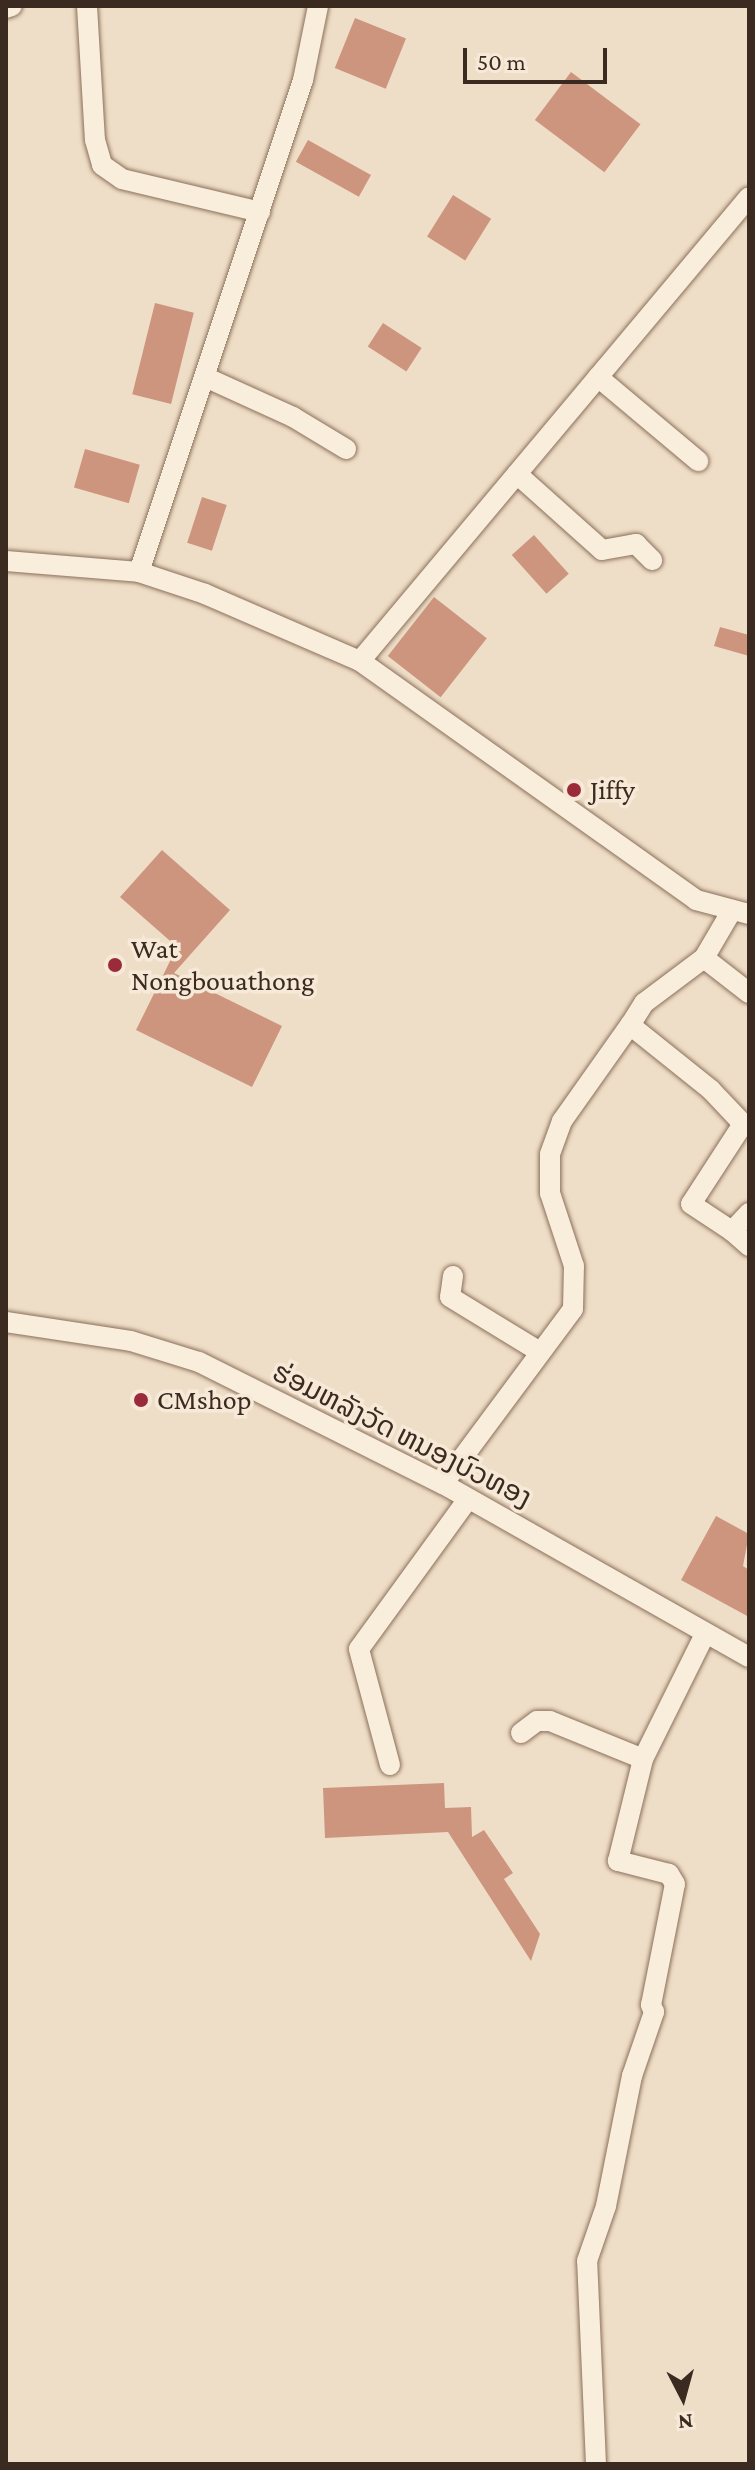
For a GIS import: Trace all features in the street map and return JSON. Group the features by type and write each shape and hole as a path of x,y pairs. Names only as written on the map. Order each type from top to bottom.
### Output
{"street":[{"path":"6,8 12,6"},
{"path":"87,6 95,140 102,165 122,179 260,212"},
{"path":"139,572 303,80 318,6"},
{"path":"360,661 749,197"},
{"path":"205,377 293,417 346,449"},
{"path":"598,377 698,461"},
{"path":"517,474 602,550 636,544 652,560"},
{"path":"6,561 139,572 205,594 360,661 696,900 740,913 704,958 644,1003 562,1121 550,1154 550,1193 571,1251 576,1293 573,1309 443,1484"},
{"path":"704,958 749,993"},
{"path":"630,1025 711,1090 743,1124 691,1204 749,1246"},
{"path":"732,1231 749,1213"},
{"path":"453,1276 450,1297 540,1352"},
{"name":"ຮ່ອມຫລັງວັດ ຫນອງບົວທອງ","path":"6,1322 131,1341 199,1362 443,1484 749,1657"},
{"path":"390,1765 359,1649 468,1499"},
{"path":"596,2464 587,2261 606,2206 632,2076 654,2012 651,2005 675,1884 669,1874 618,1861 643,1759 705,1634"},
{"path":"521,1733 537,1721 550,1721 643,1759"}],"building":[{"path":"355,18 406,39 386,89 335,68"},
{"path":"571,72 640,124 604,172 535,120"},
{"path":"308,140 371,175 359,197 296,162"},
{"path":"453,195 491,219 465,260 427,237"},
{"path":"155,303 194,313 171,404 132,394"},
{"path":"383,323 422,348 406,372 368,346"},
{"path":"85,449 140,465 129,503 74,487"},
{"path":"202,497 227,505 212,551 187,543"},
{"path":"534,535 569,574 547,594 512,555"},
{"path":"434,597 487,638 441,697 388,656"},
{"path":"720,627 749,635 749,656 714,646"},
{"path":"162,850 230,910 174,973 282,1026 252,1087 136,1030 177,947 120,897"},
{"path":"716,1516 749,1534 743,1566 749,1570 749,1617 681,1580"},
{"path":"444,1783 445,1808 471,1807 472,1837 484,1830 513,1873 504,1879 540,1934 531,1961 448,1832 325,1838 323,1788"}],"place":[{"name":"Jiffy","path":"574,790"},
{"name":"Wat Nongbouathong","path":"115,965"},
{"name":"CMshop","path":"141,1400"}]}
